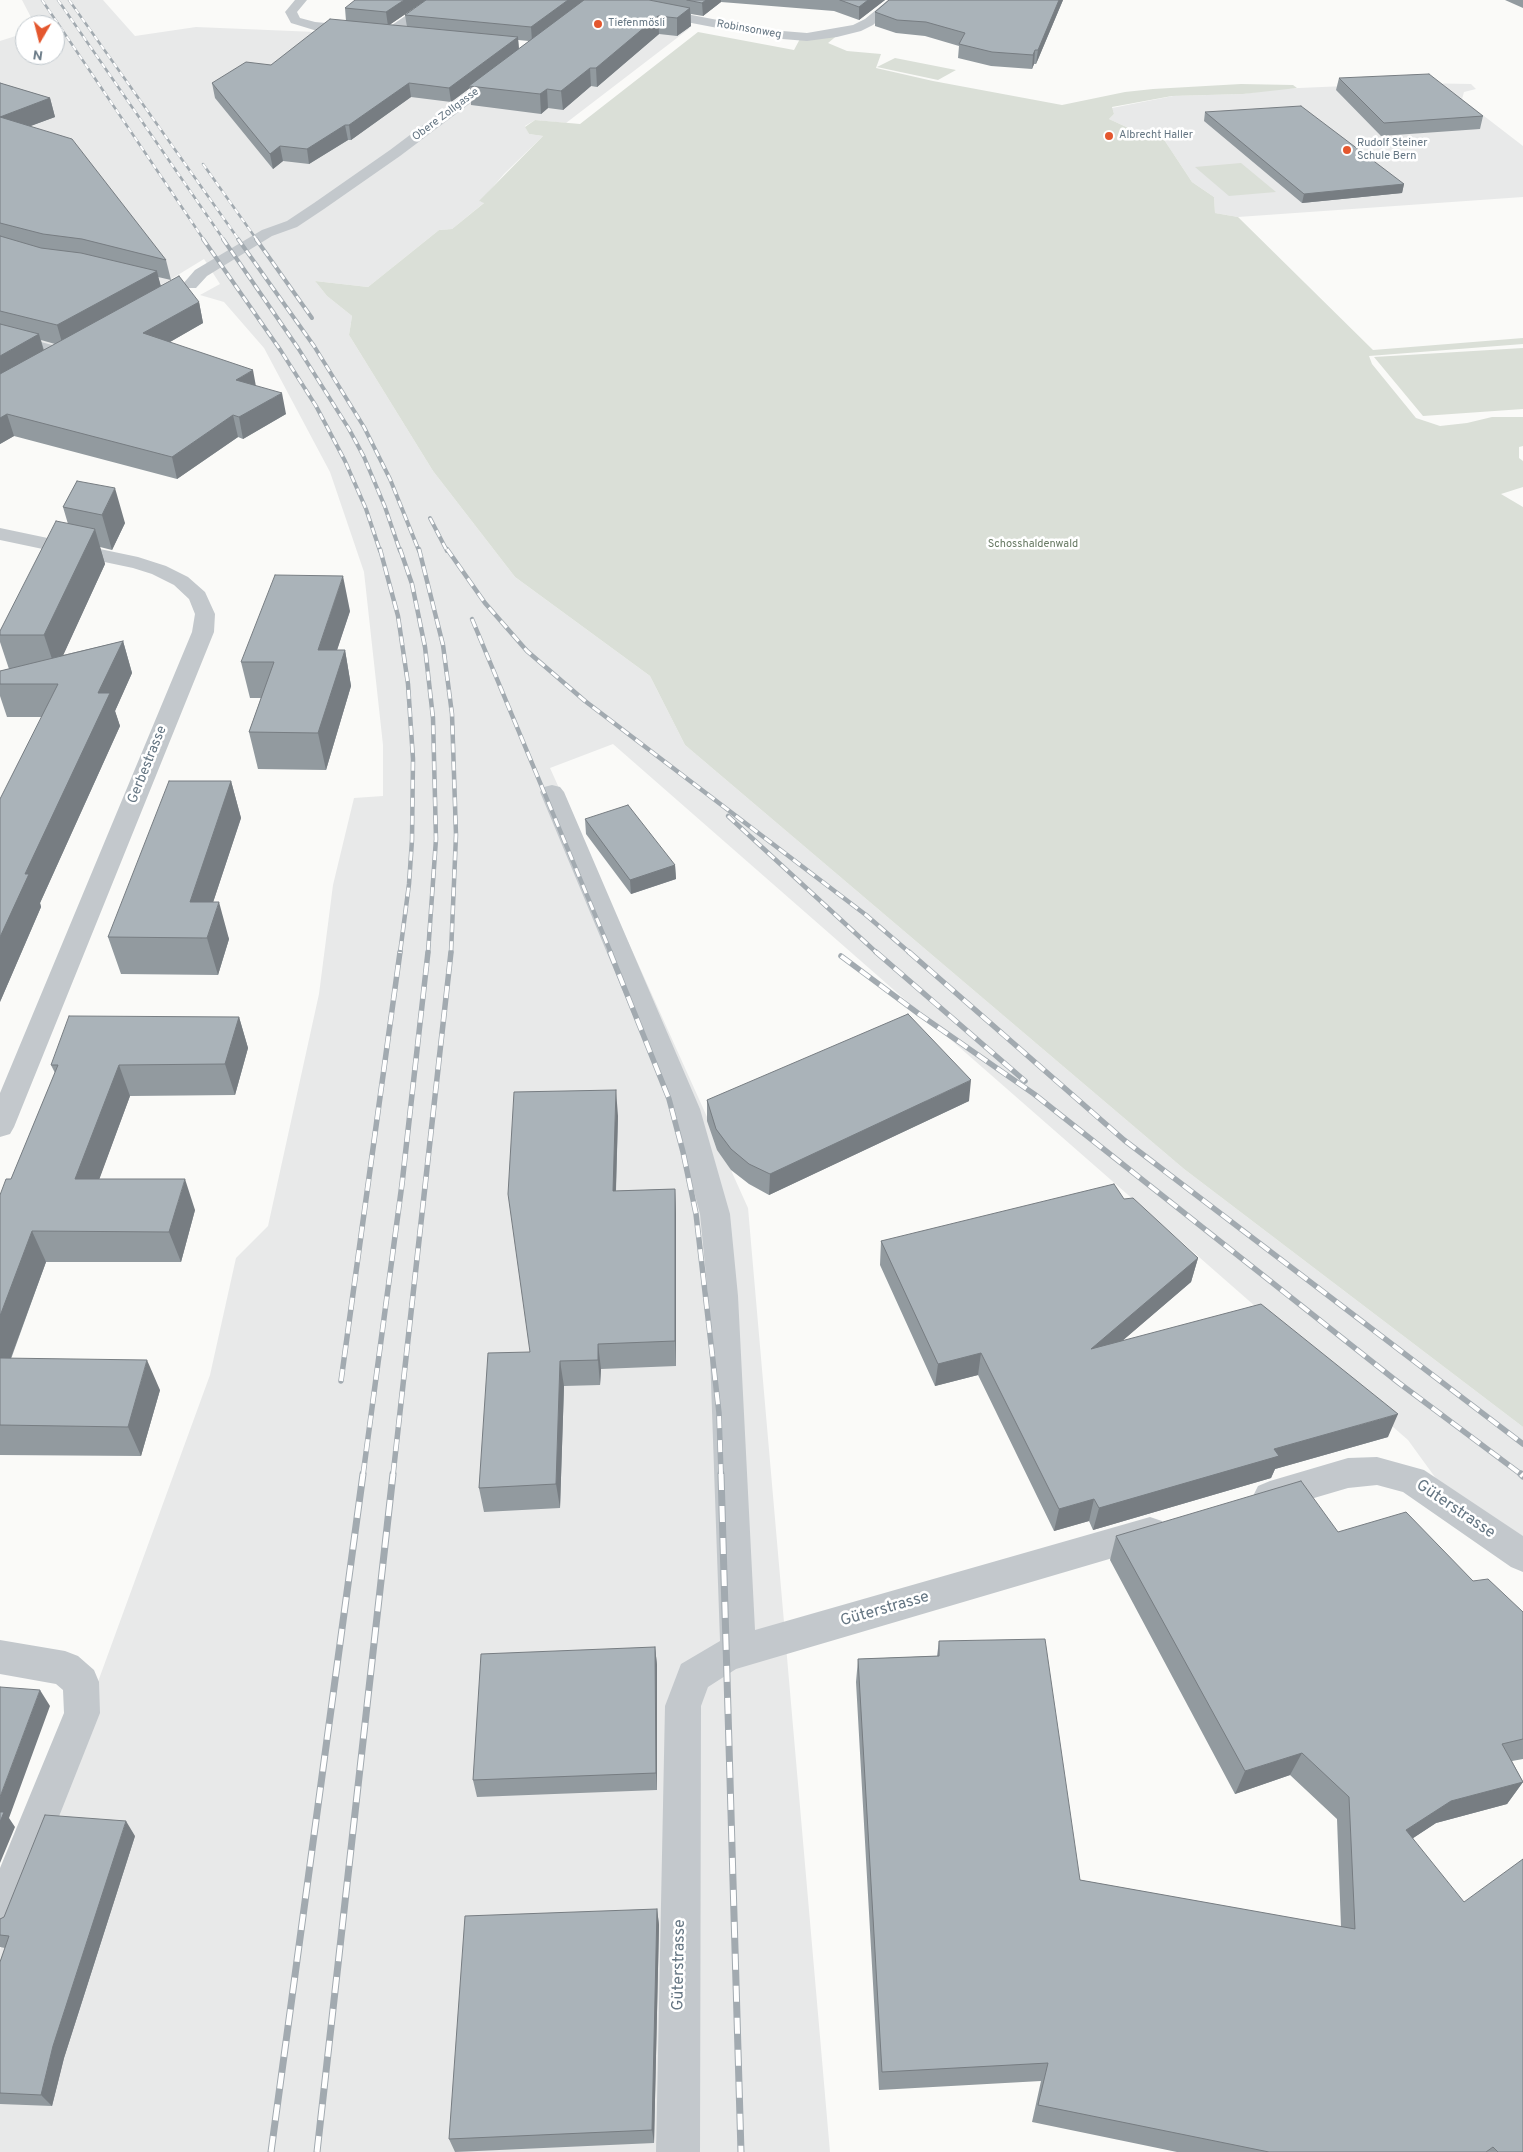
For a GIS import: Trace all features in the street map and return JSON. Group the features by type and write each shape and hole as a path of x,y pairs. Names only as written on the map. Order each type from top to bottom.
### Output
{"street":[{"path":"300,0 291,12 293,18 299,22 314,26 428,36"},
{"path":"381,32 437,0"},
{"name":"Robinsonweg","path":"642,10 770,34 807,37 840,33 857,28 868,22 895,0"},
{"name":"Obere Zollgasse","path":"179,289 217,276 282,236 292,224 389,157 513,64"},
{"path":"0,336 65,354"},
{"path":"49,363 80,346"},
{"name":"Gerbestrasse","path":"0,534 138,563 159,570 181,582 198,596 205,614 203,632 0,1127"},
{"path":"552,792 686,1109 715,1214 723,1296 738,1653"},
{"name":"Güterstrasse","path":"1244,1504 1348,1473 1377,1471 1412,1480 1446,1501 1523,1556"},
{"name":"Güterstrasse","path":"678,2152 683,1706 694,1676 727,1655 1177,1524"},
{"path":"0,1657 65,1668 81,1682 82,1705 82,1713 0,1916"}],"shaded area":[{"path":"22,0 103,0 135,36 196,27 316,32 463,90 487,94 620,15 690,28 566,123 535,120 525,126 529,134 543,136 504,174 480,202 485,202 452,229 439,230 368,287 315,281 327,296 352,316 349,335 433,471 515,577 650,676 685,745 1184,1169 1523,1427 1523,1546 1445,1491 1408,1440 613,744 550,768 748,1208 830,2152 0,2152 0,1950 210,1375 236,1258 268,1226 319,994 333,885 354,798 383,796 383,745 364,572 330,472 264,348 224,302 200,295 220,284 204,259 145,295 0,374 0,41 15,36 15,65 65,65 65,15 30,15"},
{"name":"Rudolf Steiner Schule Bern","path":"1417,83 1471,84 1476,89 1464,92 1462,99 1523,146 1523,197 1238,217 1215,213 1214,197 1192,182 1163,138 1133,130 1109,119 1114,114 1112,108 1173,96 1242,94 1275,89"}],"green space":[{"name":"Schosshaldenwald","path":"698,32 794,50 801,37 839,34 828,43 847,51 881,54 876,68 933,81 1062,105 1125,92 1153,89 1241,84 1293,85 1297,88 1243,94 1172,96 1112,107 1114,114 1109,119 1133,130 1163,138 1192,182 1214,197 1215,213 1238,217 1373,350 1523,338 1523,344 1369,356 1372,364 1416,418 1440,426 1467,423 1492,417 1523,417 1523,446 1519,447 1519,458 1523,461 1523,487 1501,494 1523,507 1523,1427 1184,1169 685,745 650,676 515,577 433,471 349,335 352,316 327,296 315,281 368,287 439,230 452,229 484,203 479,201 543,136 529,134 525,127 535,120 580,124"},
{"path":"895,58 956,70 938,80 877,67"},
{"path":"1241,163 1276,192 1229,196 1195,167"},
{"path":"1523,348 1523,409 1423,416 1374,357"}],"building":[{"path":"355,0 404,0 386,12 345,8"},
{"path":"426,0 568,0 531,27 405,15"},
{"path":"584,0 649,0 690,8 677,18 658,16 596,68 590,68 561,91 547,89 540,94 469,86"},
{"path":"687,0 706,0 702,3"},
{"path":"840,0 868,0 859,7"},
{"path":"889,0 1059,0 1038,50 1035,50 1033,55 992,52 959,44 965,33 926,22 897,20 875,12"},
{"path":"330,19 518,37 449,88 409,83 349,125 345,125 307,149 280,146 270,154 212,83 246,62 271,65"},
{"path":"1429,74 1483,116 1384,123 1339,78"},
{"path":"0,83 50,98 0,117"},
{"path":"1301,106 1404,184 1304,194 1205,112"},
{"path":"0,117 72,139 166,260 82,239 43,234 0,223"},
{"path":"0,236 41,248 81,253 157,271 57,325 0,311"},
{"path":"179,276 199,302 143,333 253,370 236,380 282,393 239,417 233,415 172,457 7,414 0,418 0,374"},
{"path":"0,324 39,334 0,356"},
{"path":"77,481 115,488 102,515 63,507"},
{"path":"56,521 95,529 44,635 0,635 0,631"},
{"path":"275,575 343,576 318,650 345,650 318,733 249,732 274,662 241,662"},
{"path":"123,641 98,693 110,693 25,874 29,874 0,937 0,799 58,684 0,684 0,671"},
{"path":"169,781 231,781 190,902 219,902 207,938 108,937"},
{"path":"628,805 675,865 630,880 585,819"},
{"path":"908,1014 971,1080 770,1174 749,1164 731,1149 716,1129 707,1100"},
{"path":"69,1016 239,1017 225,1064 119,1065 75,1179 185,1179 169,1232 32,1231 0,1316 0,1195 6,1179 11,1179 58,1065 51,1065"},
{"path":"616,1090 613,1191 675,1189 675,1341 598,1344 598,1360 560,1361 556,1484 479,1488 488,1353 530,1352 508,1194 514,1092"},
{"path":"1114,1184 1124,1199 1133,1198 1198,1258 1091,1349 1261,1304 1398,1414 1274,1449 1279,1456 1099,1508 1094,1499 1059,1509 981,1353 938,1364 881,1241"},
{"path":"0,1358 147,1360 128,1427 0,1425"},
{"path":"1301,1481 1338,1532 1406,1512 1473,1581 1488,1579 1523,1612 1523,1739 1502,1744 1523,1782 1451,1801 1406,1830 1464,1902 1523,1859 1523,2152 1498,2152 1493,2147 1486,2152 1269,2152 1038,2105 1048,2063 882,2072 858,1659 939,1656 939,1641 1045,1639 1080,1880 1355,1929 1349,1797 1302,1753 1245,1771 1116,1536"},
{"path":"655,1647 656,1773 473,1780 481,1654"},
{"path":"0,1687 40,1690 0,1797"},
{"path":"0,1812 4,1812 0,1822"},
{"path":"45,1815 126,1821 53,2046 41,2095 0,2093 0,1962 9,1936 0,1935 0,1919 4,1917"},
{"path":"657,1909 652,2130 449,2139 465,1916"}],"railway":[{"path":"42,0 204,240"},
{"path":"58,0 224,240"},
{"path":"69,0 239,240"},
{"path":"203,164 257,240"},
{"path":"203,239 281,351 316,406 345,461 366,509 380,551"},
{"path":"223,239 298,348 349,429 364,457 385,507 400,551"},
{"path":"238,239 314,346 364,427 390,479 419,551"},
{"path":"256,239 312,318"},
{"path":"430,518 447,551"},
{"path":"380,549 398,616 408,684 413,759 412,840 409,884 400,953"},
{"path":"400,549 412,584 425,647 433,718 436,839 428,953"},
{"path":"419,549 443,645 452,714 456,835 451,953"},
{"path":"447,549 485,603 527,651 585,701 866,915 910,953"},
{"path":"472,619 611,953"},
{"path":"728,816 877,953"},
{"path":"341,1381 400,952"},
{"path":"363,1475 402,1184 428,952"},
{"path":"393,1475 451,952"},
{"path":"610,952 669,1099 683,1152 696,1214 719,1413 721,1475"},
{"path":"876,952 1025,1081"},
{"path":"909,952 1124,1140 1523,1444"},
{"path":"841,956 919,1014 1034,1094 1399,1383 1522,1475"},
{"path":"271,2152 363,1474"},
{"path":"317,2152 393,1474"},
{"path":"721,1474 741,2152"}],"place":[{"name":"Tiefenmösli","path":"598,24"},
{"name":"Albrecht Haller","path":"1109,136"},
{"name":"Rudolf Steiner Schule Bern","path":"1347,150"}]}
